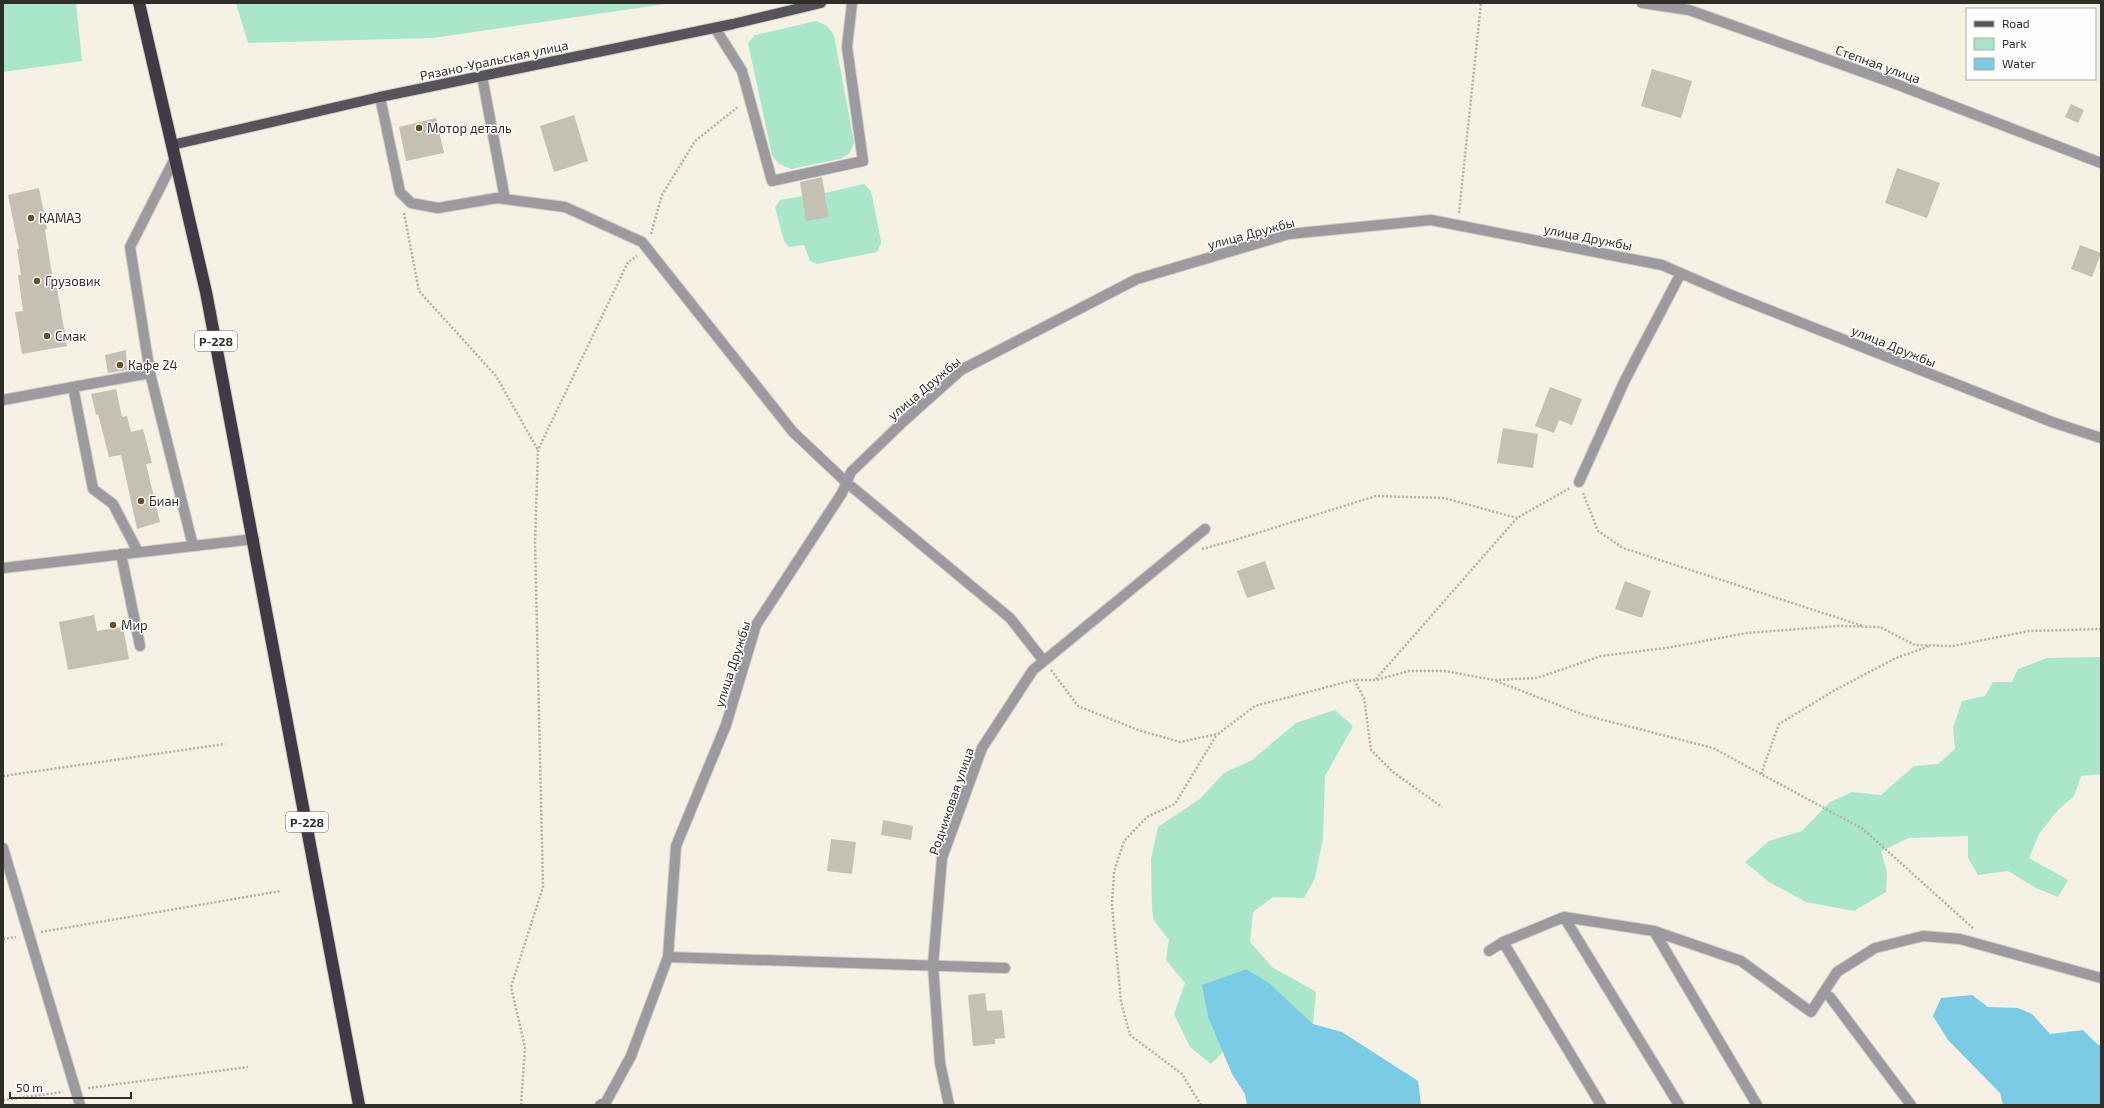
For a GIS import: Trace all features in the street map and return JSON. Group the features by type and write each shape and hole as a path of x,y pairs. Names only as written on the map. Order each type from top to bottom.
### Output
{"highway":[{"name":"Р-228","path":"139,3 206,292 254,539 359,1105"}],"main road":[{"name":"Рязано-Уральская улица","path":"172,144 380,97 715,28 821,3"}],"street":[{"path":"715,28 742,71 772,181 863,161 847,47 852,3"},
{"name":"Степная улица","path":"1642,3 1689,10 1888,81 2101,163"},
{"path":"482,76 505,199"},
{"path":"380,97 400,192 411,203 438,208 497,198 565,207 642,242 794,432 846,482 1010,618 1043,660"},
{"path":"175,158 130,247 150,373 193,546"},
{"name":"улица Дружбы","path":"600,1105 606,1102 631,1056 668,957 676,846 726,725 756,625 842,493 851,472 905,420 961,370 1137,279 1289,234 1431,220 1662,265 1731,295 2052,422 2101,438"},
{"path":"1579,482 1625,380 1681,273"},
{"path":"3,400 150,373"},
{"path":"73,387 93,489 113,504 138,552"},
{"name":"Родниковая улица","path":"949,1105 940,1063 934,965 942,858 982,748 1033,670 1043,660 1205,528"},
{"path":"3,568 254,539"},
{"path":"121,554 140,646"},
{"path":"3,848 80,1105"},
{"path":"1564,917 1678,1105"},
{"path":"1489,951 1503,942 1564,917 1654,931 1742,961 1811,1012 1837,972 1875,948 1923,936 1960,939 2101,978"},
{"path":"1654,931 1757,1105"},
{"path":"1503,942 1601,1105"},
{"path":"668,957 1005,968"},
{"path":"1830,997 1911,1105"}],"path":[{"path":"1458,225 1481,3"},
{"path":"521,1105 525,1047 511,987 543,887 535,542 538,450 628,262 647,248 662,195 696,142 749,98"},
{"path":"400,192 419,291 496,376 538,450"},
{"path":"1376,680 1517,518 1579,482 1598,531 1623,548 1865,626"},
{"path":"1199,549 1235,540 1376,496 1444,498 1517,518"},
{"path":"1494,680 1537,678 1601,656 1666,648 1747,633 1838,626 1865,626 1880,627 1915,645 1953,646 2029,631 2101,629"},
{"path":"1761,774 1779,724 1835,690 1896,658 1932,646"},
{"path":"1043,660 1078,706 1138,730 1180,742 1218,734"},
{"path":"1202,1105 1182,1074 1130,1035 1121,1002 1112,905 1114,872 1124,842 1147,817 1174,804 1218,734 1255,706 1354,680 1376,680 1409,671 1446,671 1494,680 1584,716 1713,748 1863,829 1979,933"},
{"path":"1354,680 1364,698 1371,750 1393,772 1442,807"},
{"path":"3,776 225,744"},
{"path":"3,939 281,891"},
{"path":"3,1100 248,1067"}],"green space":[{"path":"3,3 76,3 82,61 3,72"},
{"path":"236,3 672,3 433,38 248,43"},
{"path":"816,21 827,26 834,35 854,142 850,153 840,159 791,169 779,164 772,155 748,43 755,35"},
{"path":"864,184 871,191 880,236 881,243 877,252 817,264 810,261 804,245 789,247 784,241 775,207 780,200 802,196 829,217 825,193"},
{"path":"2101,657 2101,774 2081,776 2074,796 2058,810 2039,834 2029,858 2068,880 2058,897 2036,888 2008,871 1978,875 1968,858 1968,836 1909,838 1881,851 1887,872 1886,892 1854,911 1806,902 1769,882 1745,862 1769,841 1802,831 1830,802 1852,792 1881,795 1914,766 1938,764 1955,749 1953,728 1962,701 1985,696 1993,682 2012,682 2018,669 2047,658"},
{"path":"1335,710 1353,726 1325,776 1323,838 1315,878 1304,898 1273,897 1253,912 1250,942 1272,967 1316,992 1313,1024 1268,982 1246,969 1203,985 1208,1017 1223,1052 1211,1064 1190,1047 1174,1014 1185,983 1166,960 1169,940 1154,921 1152,909 1151,859 1158,827 1200,799 1224,773 1252,760 1296,723"}],"water":[{"path":"1246,969 1268,982 1313,1024 1342,1032 1418,1081 1421,1105 1247,1105 1245,1094 1232,1074 1208,1017 1202,985"},
{"path":"1972,995 1988,1007 2018,1008 2032,1014 2050,1034 2083,1030 2101,1046 2101,1105 2003,1105 2000,1093 1948,1040 1933,1016 1941,998"}],"building":[{"path":"1652,69 1692,81 1681,118 1641,106"},
{"path":"2071,104 2084,110 2078,123 2065,117"},
{"path":"574,115 588,161 554,172 540,126"},
{"path":"436,118 444,153 406,161 399,127"},
{"path":"1897,168 1940,183 1927,218 1885,203"},
{"path":"822,177 829,217 806,221 800,182"},
{"path":"39,188 47,229 45,230 51,268 55,288 57,288 67,346 22,354 15,312 23,311 18,275 21,275 17,249 19,249 8,195"},
{"path":"2080,245 2101,253 2092,277 2071,269"},
{"path":"126,350 127,370 108,373 105,355"},
{"path":"1550,387 1582,399 1572,425 1559,420 1554,433 1535,426"},
{"path":"116,389 122,417 127,416 131,432 143,429 152,463 146,464 160,522 137,529 121,455 109,457 98,414 96,415 91,394"},
{"path":"1503,428 1538,434 1533,468 1497,463"},
{"path":"1265,561 1275,589 1247,598 1237,571"},
{"path":"1625,581 1651,591 1642,618 1615,609"},
{"path":"94,615 97,631 123,627 129,659 68,670 59,622"},
{"path":"883,820 913,826 911,840 881,835"},
{"path":"831,839 856,842 852,874 827,871"},
{"path":"985,993 987,1011 1002,1010 1005,1038 995,1039 995,1044 973,1046 968,995"}],"place":[{"name":"Мотор деталь","path":"419,128"},
{"name":"КАМАЗ","path":"31,218"},
{"name":"Грузовик","path":"37,281"},
{"name":"Смак","path":"47,336"},
{"name":"Кафе 24","path":"120,365"},
{"name":"Биан","path":"141,501"},
{"name":"Мир","path":"113,625"}]}
